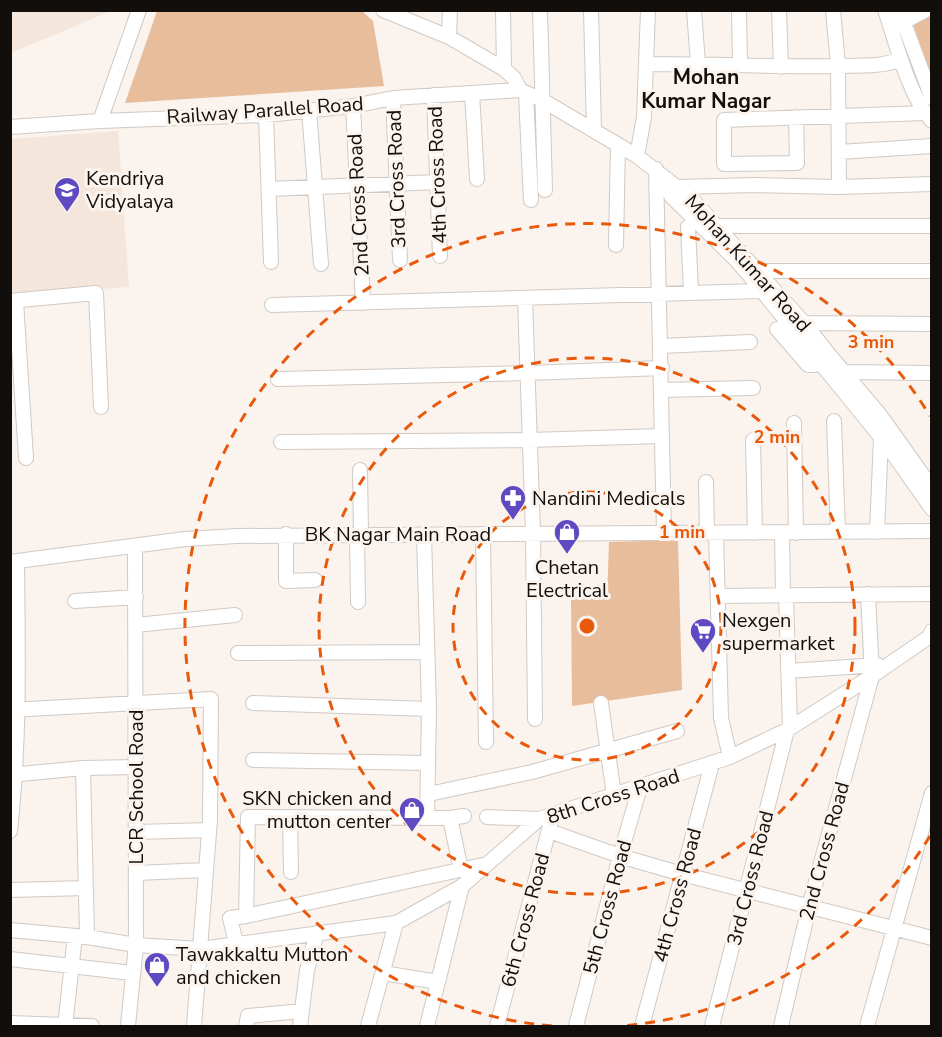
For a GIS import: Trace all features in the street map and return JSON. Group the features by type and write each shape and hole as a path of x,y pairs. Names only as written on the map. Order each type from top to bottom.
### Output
{"street":[{"path":"100,121 138,10"},
{"path":"382,10 449,38 504,69 514,78 523,92 531,200"},
{"path":"449,38 450,10"},
{"path":"502,10 504,69"},
{"path":"540,10 545,190"},
{"path":"591,10 594,130"},
{"path":"637,156 645,117 648,10"},
{"path":"694,10 698,64"},
{"path":"739,10 741,64"},
{"path":"779,10 781,67"},
{"path":"833,10 838,65 839,188"},
{"path":"885,10 898,20 932,98"},
{"path":"898,20 926,10"},
{"path":"796,117 797,163 724,164 724,120 796,117 839,116 928,117 901,58 898,20"},
{"path":"648,64 741,64 781,67 879,64 901,58"},
{"name":"Railway Parallel Road","path":"10,127 266,114 353,106 393,98 523,92"},
{"name":"Mohan Kumar Road","path":"523,92 542,100 594,130 656,169 714,230 759,271 804,323 880,415 932,488"},
{"path":"472,93 477,179"},
{"name":"4th Cross Road","path":"434,95 440,256"},
{"name":"3rd Cross Road","path":"393,98 400,260"},
{"name":"2nd Cross Road","path":"353,106 363,303"},
{"path":"309,110 321,264"},
{"path":"266,114 271,262"},
{"path":"616,245 618,145"},
{"path":"839,152 932,146"},
{"path":"754,163 754,185"},
{"path":"656,169 664,533"},
{"path":"269,189 438,182"},
{"path":"672,187 754,185 839,188 932,184"},
{"path":"714,230 932,226"},
{"path":"688,227 691,291"},
{"path":"714,230 760,291 881,438 932,509"},
{"path":"759,271 932,271"},
{"path":"272,305 525,299 691,291 760,291"},
{"path":"26,458 13,301 96,293 100,407"},
{"path":"525,299 533,534 535,719"},
{"path":"804,323 932,324"},
{"path":"777,329 808,365 819,363"},
{"path":"661,346 750,342"},
{"path":"278,379 528,374 662,368"},
{"path":"844,372 932,373"},
{"path":"661,390 753,388"},
{"path":"834,421 838,532"},
{"path":"794,423 796,533"},
{"path":"280,442 529,440 662,436"},
{"path":"878,532 881,438"},
{"path":"753,440 755,533"},
{"path":"358,602 360,470"},
{"path":"706,482 718,596 722,718 730,757"},
{"name":"BK Nagar Main Road","path":"14,562 195,539 286,534 932,531"},
{"name":"3rd Cross Road","path":"712,1026 788,729 782,533"},
{"path":"286,534 286,581 315,580"},
{"path":"424,534 429,709 427,818"},
{"path":"483,534 486,742"},
{"name":"LCR School Road","path":"128,1026 136,945 135,546"},
{"path":"10,831 15,710 14,562"},
{"name":"2nd Cross Road","path":"780,1026 871,671 868,594"},
{"path":"718,596 932,594"},
{"path":"75,601 135,597"},
{"path":"136,625 235,615"},
{"name":"8th Cross Road","path":"396,923 462,886 546,816 730,757 788,729 871,671 889,664 931,636"},
{"path":"238,653 427,652"},
{"path":"788,671 871,671"},
{"path":"15,710 136,704 205,692 211,699 209,830 194,1026"},
{"path":"253,703 429,709"},
{"path":"601,703 614,795"},
{"path":"429,794 532,772 677,731"},
{"path":"252,760 428,763"},
{"name":"4th Cross Road","path":"642,1026 712,764"},
{"path":"14,775 84,768 136,767"},
{"path":"65,1026 72,965 81,936 86,888 84,768"},
{"name":"5th Cross Road","path":"576,1026 640,787"},
{"path":"867,1026 932,793"},
{"path":"246,916 248,817 450,818 464,816"},
{"path":"487,817 546,816"},
{"name":"6th Cross Road","path":"497,1026 549,831 546,816"},
{"path":"290,817 291,872"},
{"path":"450,818 461,870"},
{"path":"136,832 209,830"},
{"path":"549,831 681,874 932,938"},
{"path":"203,915 230,918 246,916 485,865"},
{"path":"136,873 206,870"},
{"path":"427,1026 462,886"},
{"path":"10,890 86,888"},
{"path":"230,918 236,943"},
{"path":"10,930 81,936 136,945 200,949 396,923 368,1026"},
{"path":"300,1026 307,970 318,933"},
{"path":"10,959 132,973"},
{"path":"383,972 438,982"},
{"path":"246,1026 248,1016 302,1011"},
{"path":"10,1023 92,1026"}],"shaded area":[{"path":"11,10 111,10 111,11 11,53"},
{"path":"157,11 362,11 373,21 384,86 125,103"},
{"path":"931,11 931,76 909,12"},
{"name":"Kendriya Vidyalaya","path":"118,131 129,287 11,295 11,139"},
{"path":"678,540 682,690 572,706 571,598 607,599 609,542"}],"place":[{"name":"Kendriya Vidyalaya","path":"67,213"},
{"name":"Nandini Medicals","path":"513,521"},
{"name":"Chetan Electrical","path":"567,555"},
{"name":"Nexgen supermarket","path":"703,654"},
{"name":"SKN chicken and mutton center","path":"412,833"},
{"name":"Tawakkaltu Mutton and chicken","path":"157,988"}],"district":[{"name":"Mohan Kumar Nagar","path":"706,89"}]}
